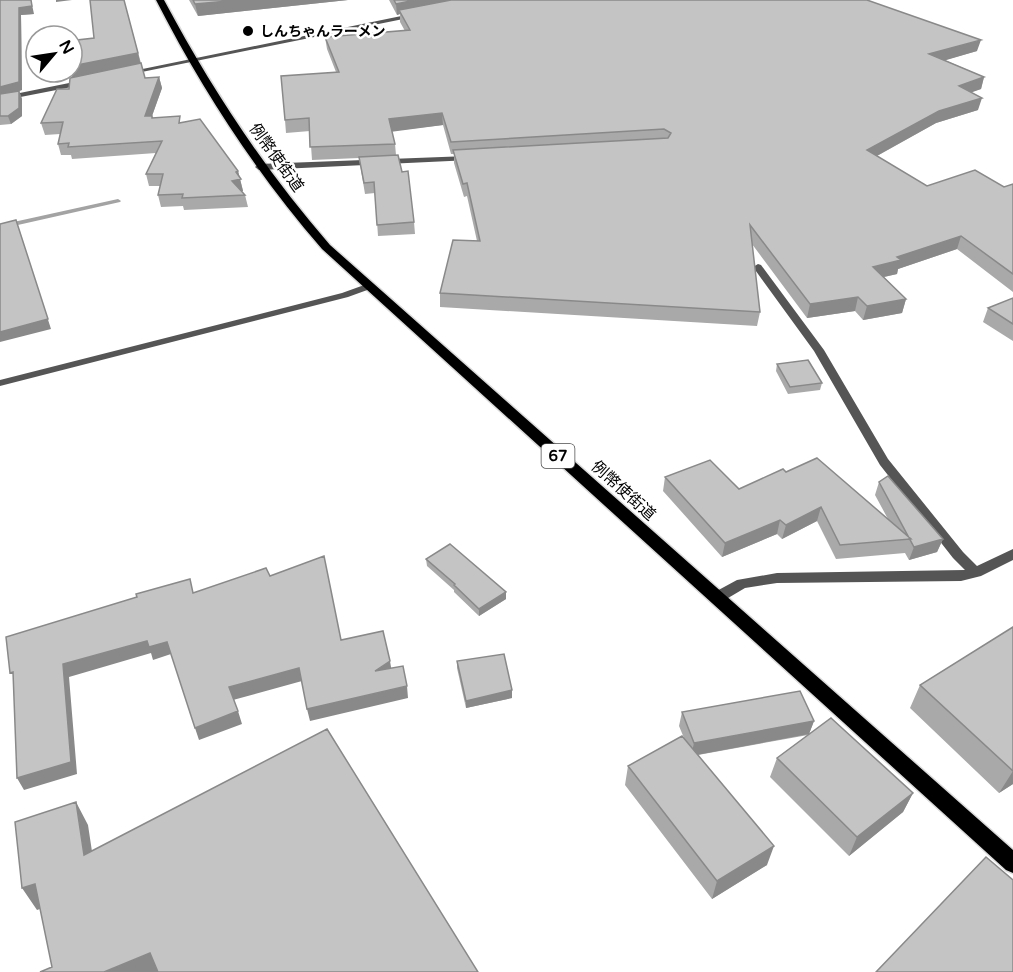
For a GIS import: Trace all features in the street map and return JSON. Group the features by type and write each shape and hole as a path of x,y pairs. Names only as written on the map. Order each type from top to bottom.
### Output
{"main road":[{"name":"例幣使街道","path":"160,0 190,60 259,167 326,247 1013,863"}],"street":[{"path":"123,74 423,13"},
{"path":"0,99 90,81"},
{"path":"259,167 482,157"},
{"path":"758,267 819,350 884,462 958,555 976,573"},
{"path":"0,383 345,295 368,287"},
{"path":"718,597 742,584 777,578 944,577 976,573 1013,554"}],"building":[{"path":"0,0 31,0 32,6 19,8 19,82 0,87"},
{"path":"90,0 124,0 138,53 84,64 84,39 94,38"},
{"path":"193,0 239,0 195,4"},
{"path":"394,0 415,0 396,4"},
{"path":"451,0 867,0 981,40 929,54 984,77 959,86 982,98 939,111 867,150 927,186 975,170 1004,187 1013,184 1013,274 961,236 897,257 901,260 873,267 906,299 867,306 858,297 810,304 750,225 760,312 440,293 453,240 480,241 467,183 463,184 453,150 668,138 671,133 664,129 451,142 442,113 389,119 395,144 310,147 309,118 285,120 281,76 339,72 325,37 410,30 399,10"},
{"path":"141,63 145,78 159,77 145,116 152,116 152,118 180,116 179,123 200,119 238,171 236,172 241,179 232,181 245,195 182,198 183,194 158,195 163,174 146,174 162,141 68,147 69,143 58,144 63,122 41,123 57,89 69,89 69,84 84,84 84,75"},
{"path":"19,91 19,108 8,116 0,116 0,94"},
{"path":"398,155 402,172 408,171 414,222 377,225 374,182 364,183 359,157"},
{"path":"16,220 48,319 0,332 0,224"},
{"path":"1013,298 1013,324 988,308"},
{"path":"808,360 822,383 790,387 777,364"},
{"path":"817,458 911,539 840,545 821,507 786,525 780,520 725,543 665,477 710,460 739,489 783,469 786,472"},
{"path":"888,476 943,539 914,547 879,482"},
{"path":"450,544 506,592 479,609 426,559"},
{"path":"324,556 341,640 383,631 390,661 375,671 403,666 407,686 307,709 299,668 229,687 238,711 195,728 167,642 149,647 147,641 63,664 71,762 17,778 13,672 10,673 6,637 137,597 136,594 190,579 193,593 266,568 270,576"},
{"path":"1013,627 1013,771 920,685"},
{"path":"504,654 512,690 466,701 457,661"},
{"path":"800,691 814,721 694,743 682,712"},
{"path":"831,718 913,793 857,837 777,758"},
{"path":"327,729 478,972 158,972 150,953 104,972 40,972 52,967 35,884 22,888 15,822 76,802 84,855"},
{"path":"682,736 774,846 717,881 628,766"},
{"path":"986,857 1013,880 1013,972 876,972"}],"waterway":[{"path":"0,227 118,201"}],"place":[{"name":"しんちゃんラーメン","path":"248,31"}]}
